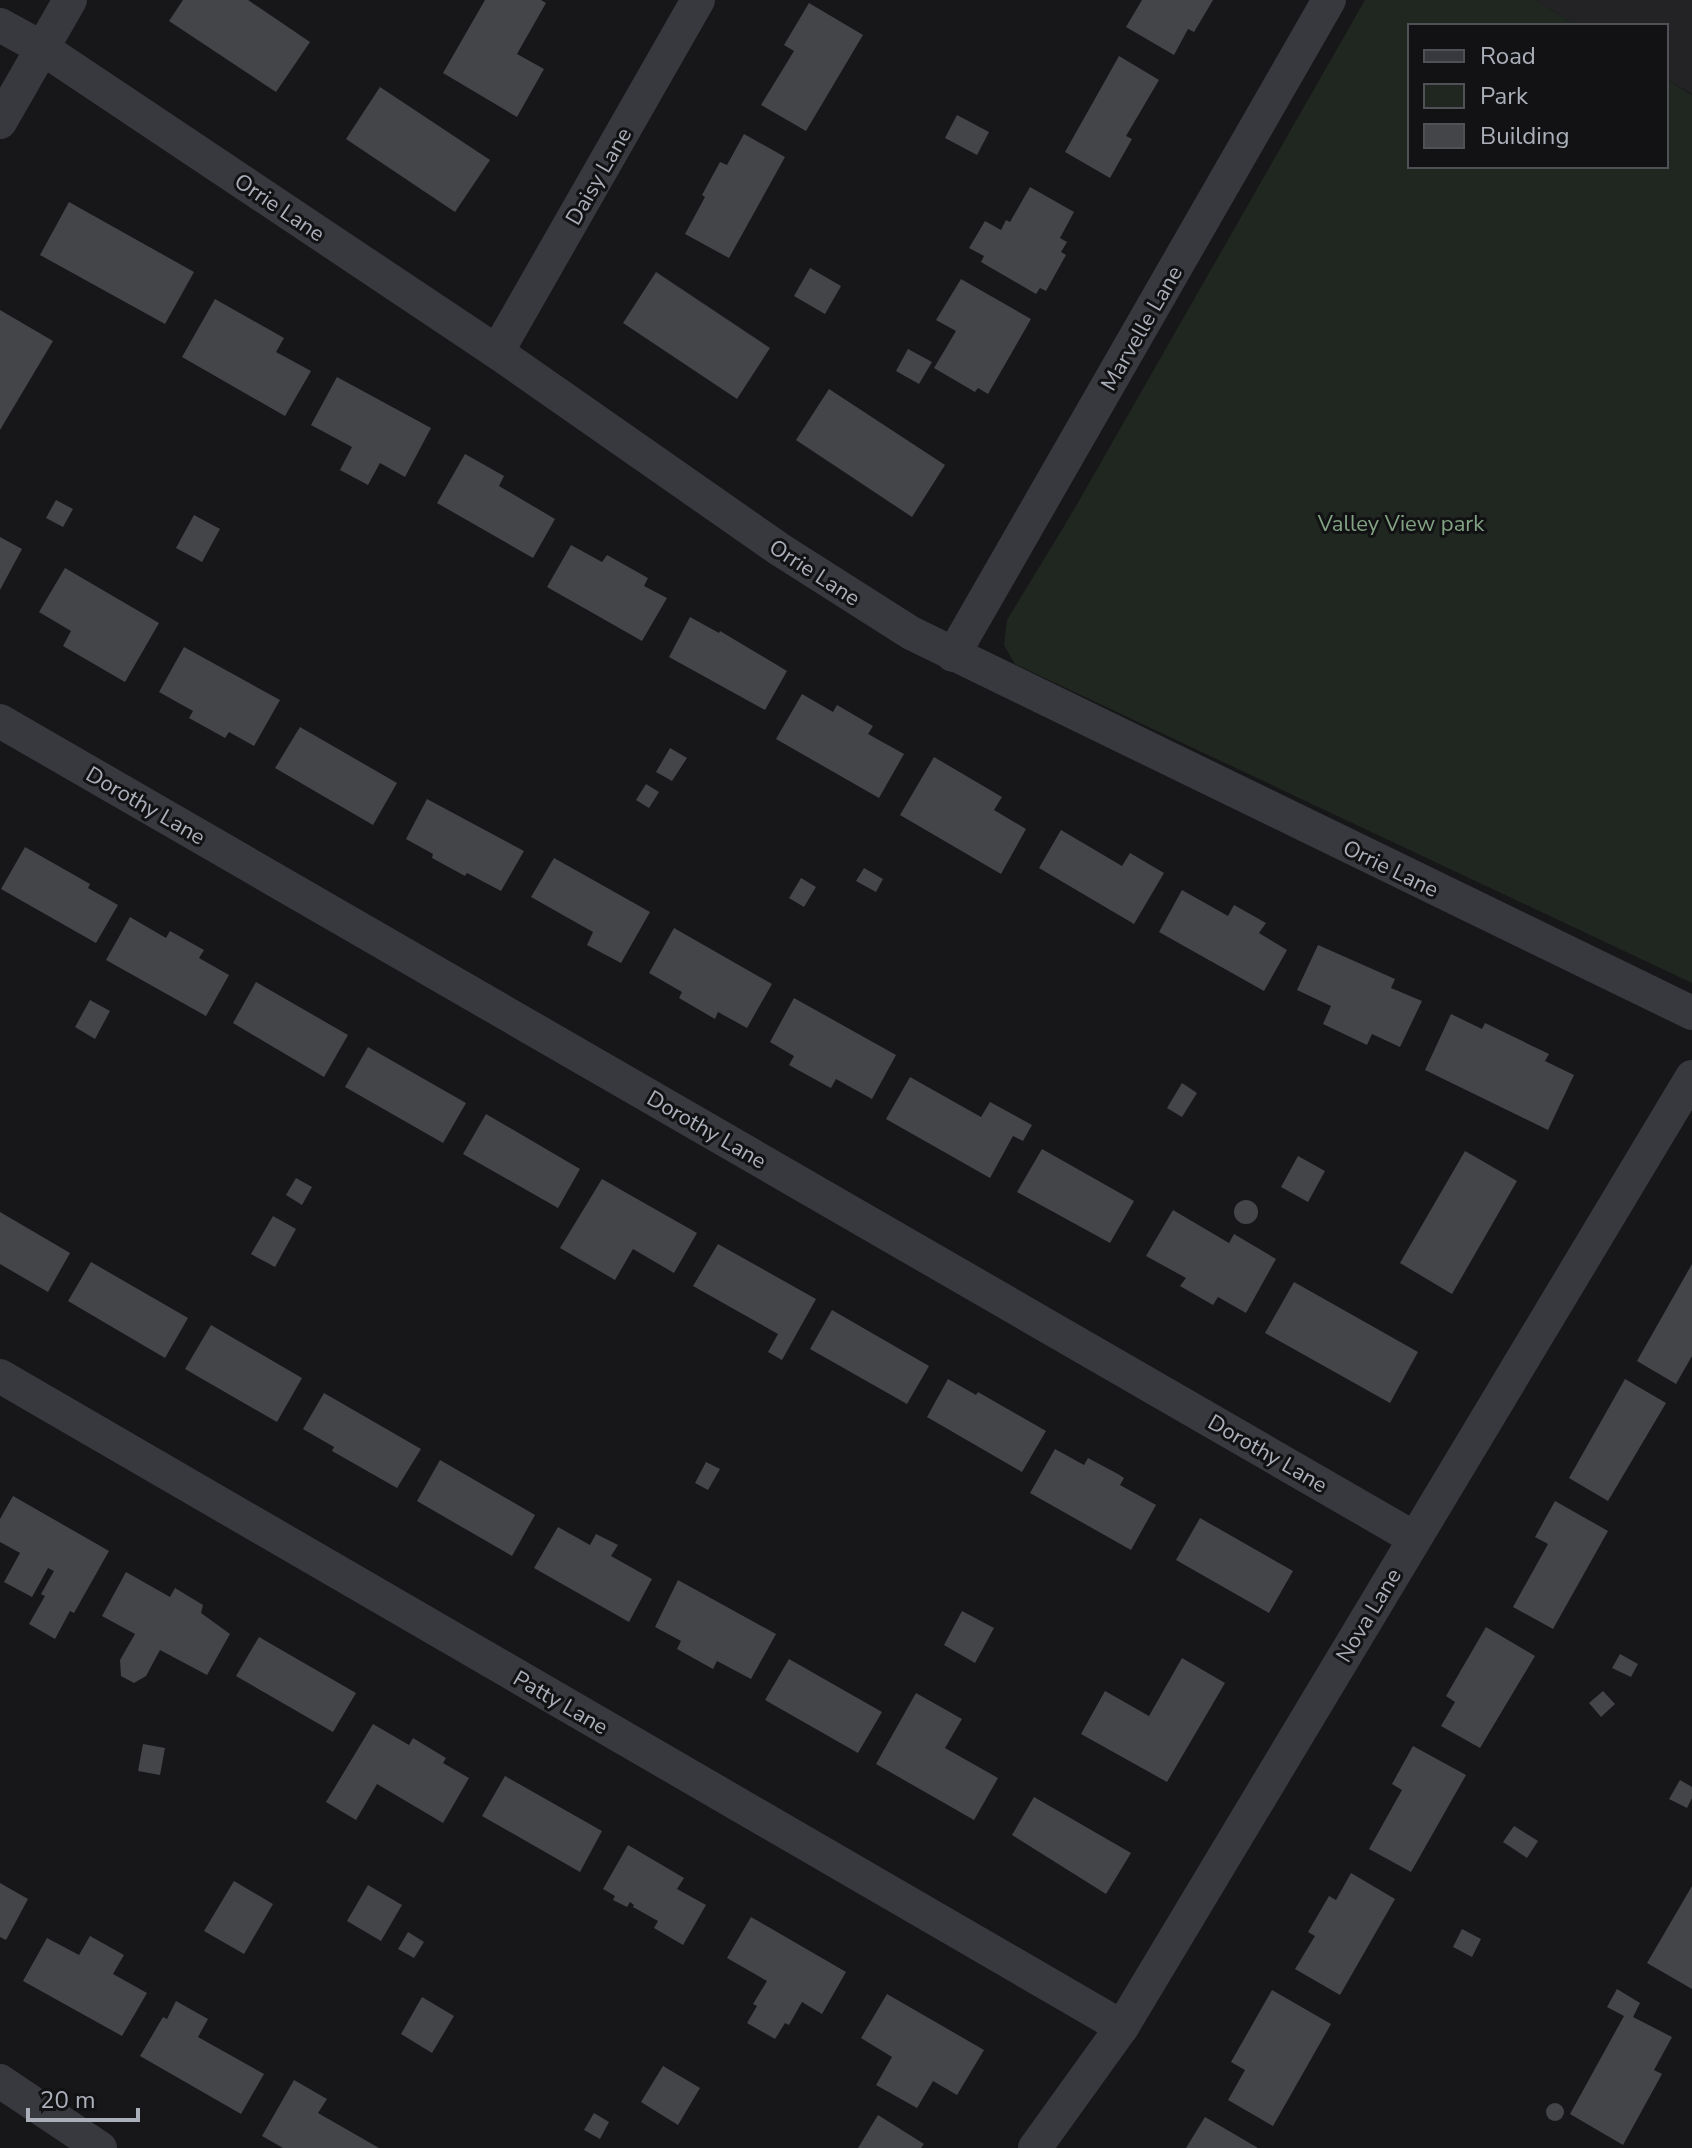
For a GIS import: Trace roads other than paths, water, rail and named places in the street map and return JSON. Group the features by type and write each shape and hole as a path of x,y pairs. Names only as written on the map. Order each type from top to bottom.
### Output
{"street":[{"path":"0,122 70,0"},
{"name":"Daisy Lane","path":"497,352 698,0"},
{"name":"Marvelle Lane","path":"953,655 1329,0"},
{"name":"Orrie Lane","path":"0,25 42,48 497,352 779,549 911,633 1692,1013"},
{"name":"Dorothy Lane","path":"0,721 1414,1538"},
{"name":"Nova Lane","path":"1035,2148 1122,2027 1692,1077"},
{"name":"Patty Lane","path":"0,1376 1122,2027"},
{"path":"0,2081 100,2148"}],"park label":[{"name":"Valley View park","path":"1401,523"}]}
